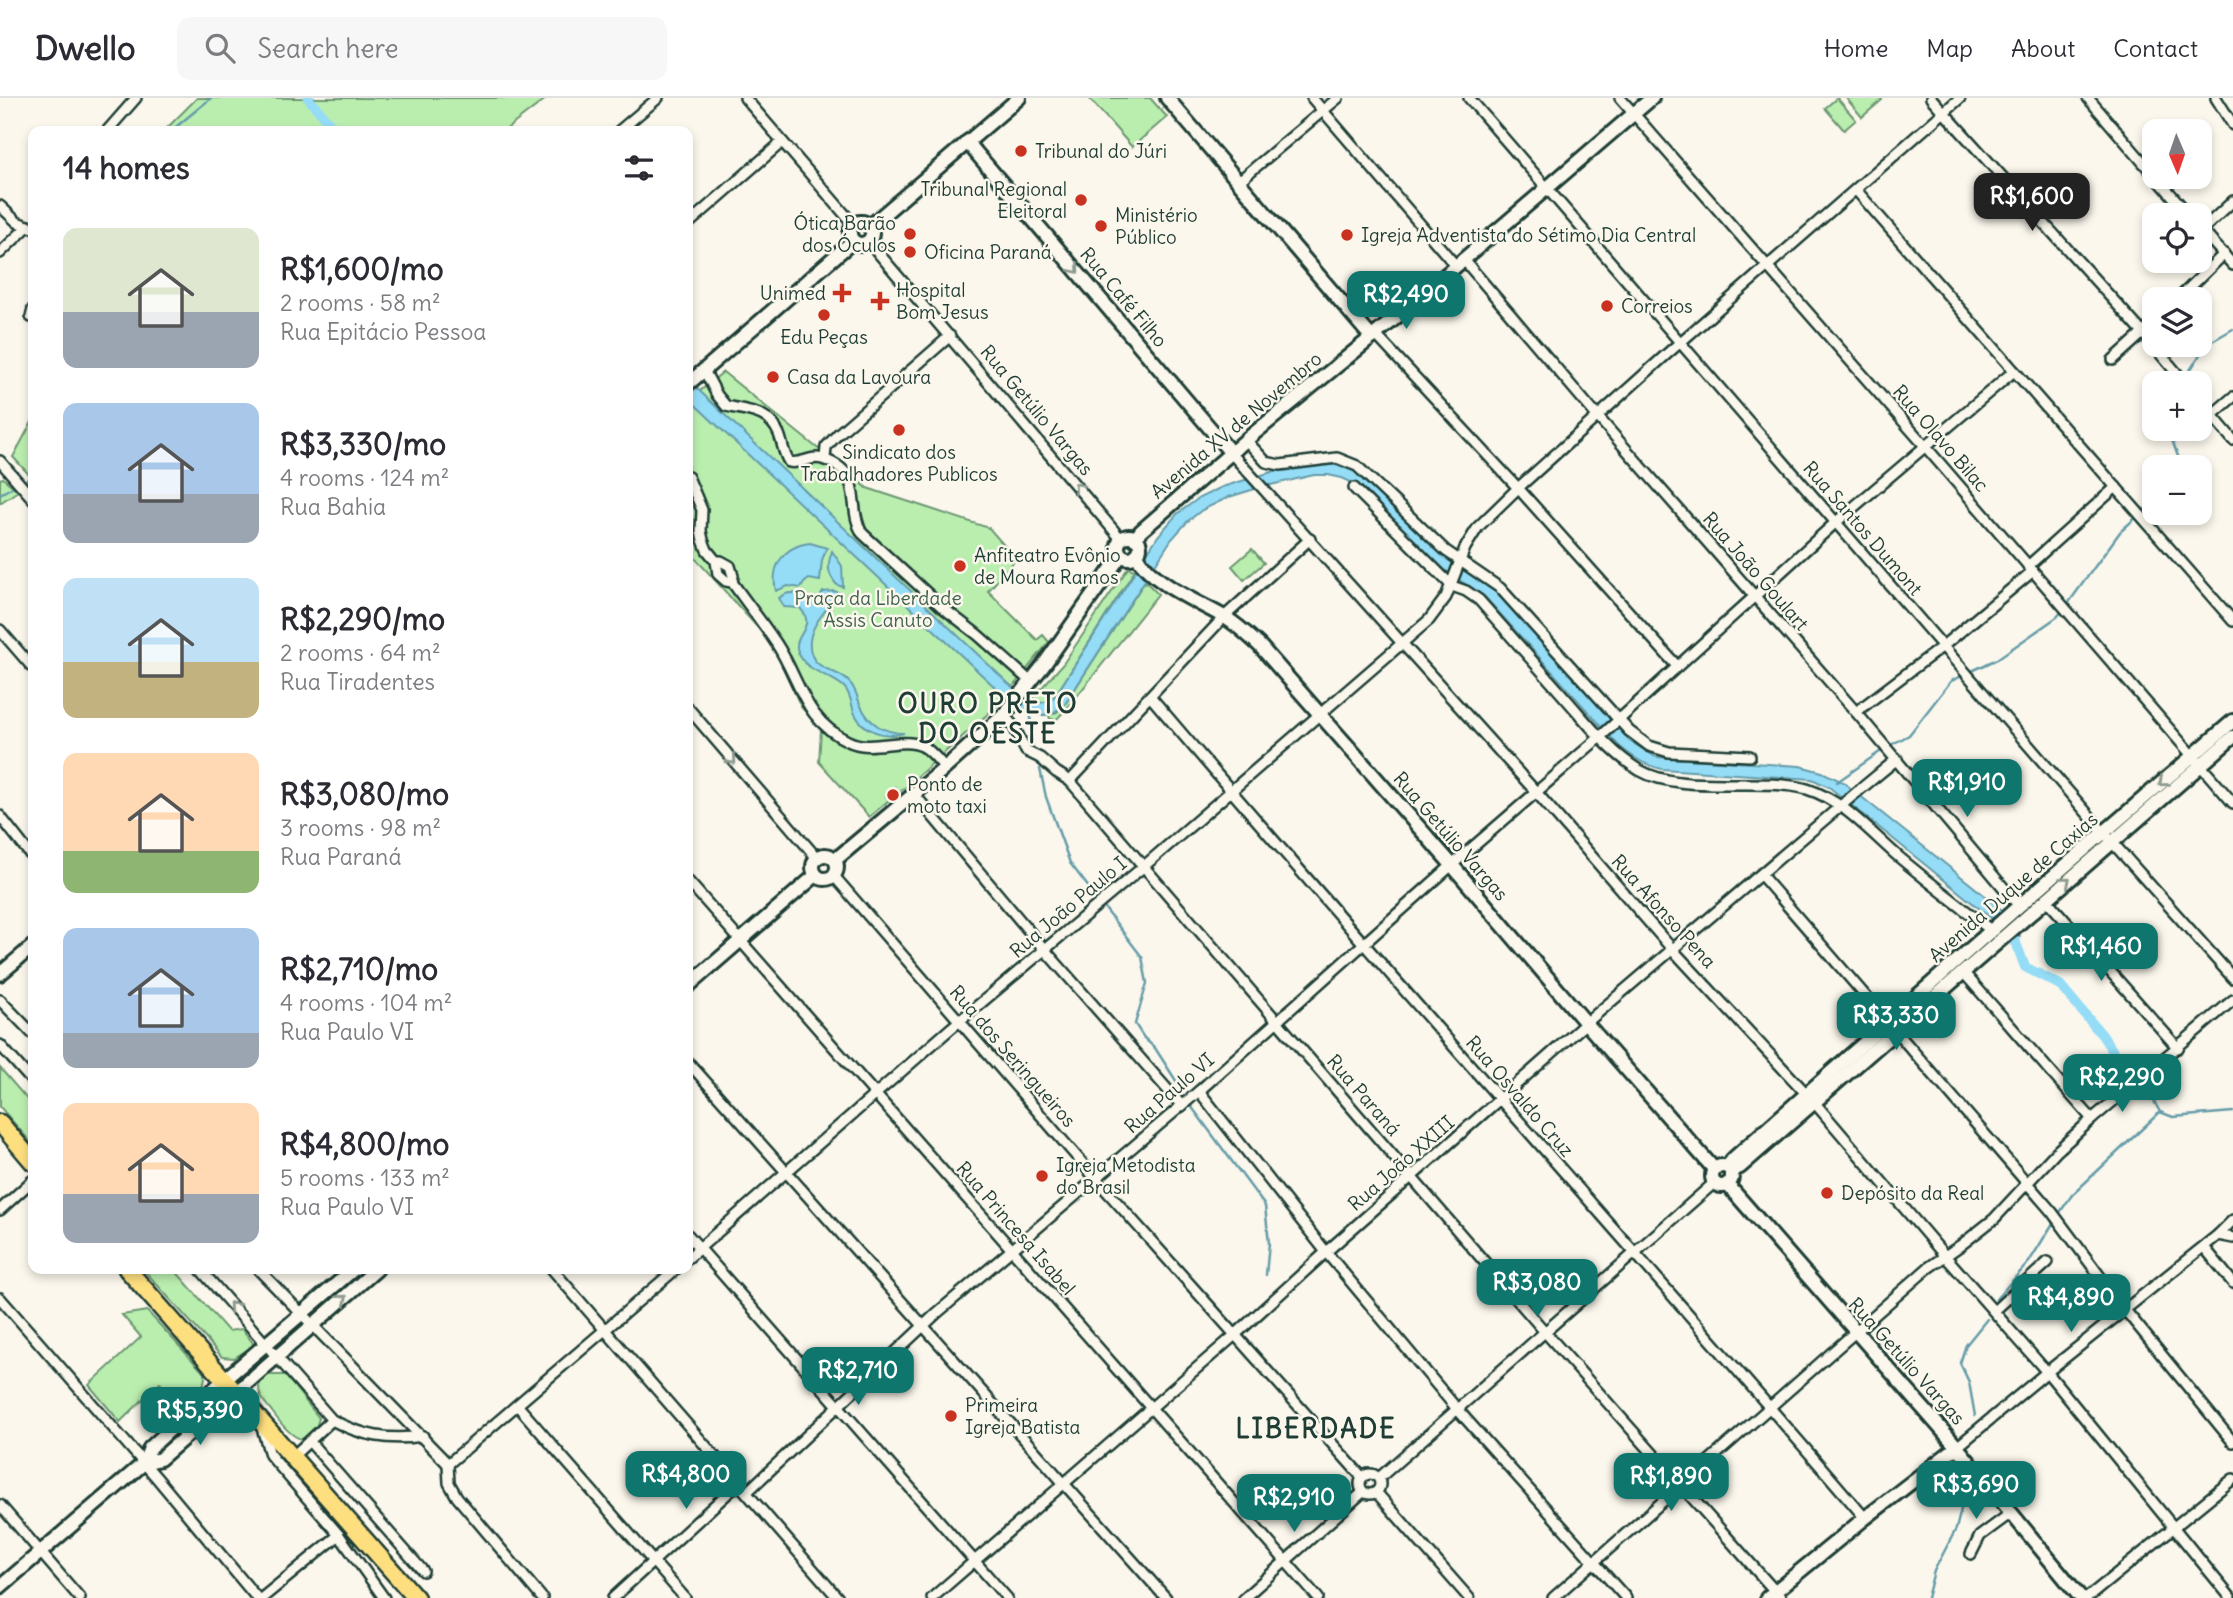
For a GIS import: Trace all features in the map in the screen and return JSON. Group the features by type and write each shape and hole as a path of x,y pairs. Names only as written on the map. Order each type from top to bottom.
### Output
{"highway":[{"path":"0,1124 28,1156"},
{"path":"131,1274 416,1598"}],"street":[{"path":"111,126 136,98"},
{"path":"625,126 658,98"},
{"path":"745,98 854,225"},
{"path":"870,226 1019,98"},
{"path":"1167,98 1374,336 1518,488 1677,666"},
{"name":"Rua João Goulart","path":"1312,98 1756,597 2020,906"},
{"path":"1239,181 1338,98"},
{"name":"Rua Santos Dumont","path":"1469,98 2108,838 2233,978"},
{"name":"Rua Olavo Bilac","path":"1620,98 2233,803"},
{"name":"Avenida XV de Novembro","path":"1128,539 1141,531 1246,440 1374,336 1653,98"},
{"path":"1931,98 2142,332"},
{"name":"Rua João Paulo I","path":"693,1253 1435,614 1478,527 1679,343 1960,98"},
{"path":"2088,98 2142,161"},
{"path":"2216,98 2233,125"},
{"path":"693,219 782,142"},
{"name":"Rua Café Filho","path":"967,142 1251,476"},
{"path":"2166,189 2179,203"},
{"path":"1856,190 2233,621"},
{"path":"2212,219 2233,201"},
{"path":"0,206 17,222 28,226"},
{"path":"862,222 870,226 873,234 869,242 859,244 853,241 850,235 854,225 862,222"},
{"path":"0,253 28,229"},
{"path":"853,241 693,377 726,406 764,415 775,425 789,461 801,462 816,457 825,459 848,476 854,492 857,524 862,533 942,607 1031,682"},
{"path":"2212,241 2233,265"},
{"name":"Rua Getúlio Vargas","path":"869,242 1128,539"},
{"path":"2190,287 2224,254"},
{"path":"2113,360 2142,334"},
{"path":"825,459 826,447 838,434 950,336"},
{"path":"2163,357 2175,371"},
{"name":"Rua Paulo VI","path":"747,1492 923,1325 1182,1106 1756,597 1835,523 2014,370"},
{"path":"2233,397 2212,415 2233,440"},
{"path":"1246,440 1266,462 1280,465 1337,458 1357,466 1446,551 1466,591 1479,600 1630,763 1656,777 1698,783 1797,787 1843,804 1900,858 1997,931"},
{"path":"0,461 28,493"},
{"name":"Rua Afonso Pena","path":"1251,476 1403,643 1673,950 1811,1098 2047,1372 2231,1598"},
{"path":"1856,712 1943,646 2030,569 2116,487"},
{"path":"1354,488 1456,572 1500,588 1617,721 1641,742 1658,750 1680,753 1749,756"},
{"path":"693,489 702,510 703,540 716,561 718,575 732,582 777,645 807,705 825,726 847,741 867,747 917,744 925,747 945,768"},
{"path":"1128,539 1139,545 1138,558 1121,555 1118,546 1128,539"},
{"path":"1070,781 1224,617 1310,539"},
{"path":"835,860 1004,715 1031,682 1121,555"},
{"name":"Rua Getúlio Vargas","path":"1138,558 1151,573 1242,629 1260,646 1586,1023 1723,1175 1855,1332 1957,1447 2081,1598"},
{"path":"0,630 28,662"},
{"name":"Rua Osvaldo Cruz","path":"1150,695 1363,944 1770,1406 1865,1518"},
{"path":"693,714 817,858"},
{"name":"Rua Paraná","path":"1004,715 1014,727 1026,751 1040,758 1070,781 1545,1332 1681,1483 1774,1596"},
{"name":"Avenida Duque de Caxias","path":"2011,921 2020,906 2108,838 2197,761 2233,721"},
{"name":"Avenida Duque de Caxias","path":"2197,761 2233,737"},
{"name":"Rua João XXIII","path":"932,1598 1235,1335 1586,1023 1857,792 1894,756"},
{"path":"914,794 1044,949 1182,1106"},
{"path":"0,816 28,852"},
{"name":"Avenida Duque de Caxias","path":"1379,1478 1723,1175 1740,1167 1811,1098 1997,931 2046,899 2108,838"},
{"path":"824,855 835,860 837,870 834,876 823,879 816,875 813,868 817,858 824,855"},
{"path":"693,982 816,875"},
{"path":"1761,875 2052,1212 2125,1310 2233,1442"},
{"name":"Rua dos Seringueiros","path":"834,876 1096,1179 1362,1477"},
{"name":"Rua Princesa Isabel","path":"693,887 1318,1598"},
{"path":"2046,899 2178,1048"},
{"name":"Avenida Duque de Caxias","path":"1893,1026 1963,972 1997,931"},
{"path":"0,974 28,950"},
{"path":"1963,972 2092,1119"},
{"path":"0,1000 28,1029"},
{"path":"1553,1598 1928,1268 1994,1219 2057,1151 2233,1000"},
{"path":"0,1045 28,1076"},
{"path":"693,1068 1166,1598"},
{"path":"1199,1091 1326,1252 1457,1409 1626,1598"},
{"path":"0,1210 28,1185"},
{"path":"1774,1596 1865,1518 2218,1236 2233,1220"},
{"path":"2218,1236 2233,1238"},
{"path":"693,1241 1007,1598"},
{"path":"2204,1247 2233,1283"},
{"path":"1993,1311 2048,1262"},
{"path":"204,1274 332,1420 361,1434 384,1439 423,1436"},
{"path":"262,1274 448,1464 450,1483 457,1497 542,1598"},
{"path":"144,1464 150,1448 348,1274"},
{"path":"0,1587 144,1464 160,1459 371,1274"},
{"path":"556,1274 838,1598"},
{"path":"448,1464 670,1274"},
{"path":"0,1298 260,1598 339,1535"},
{"path":"518,1406 685,1598"},
{"path":"260,1420 270,1455 339,1535 384,1598"},
{"path":"292,1457 332,1420"},
{"path":"310,1442 423,1571"},
{"path":"1372,1474 1379,1478 1380,1485 1376,1492 1363,1492 1359,1484 1362,1477 1372,1474"},
{"path":"2087,1598 2233,1479"},
{"path":"613,1598 739,1483"},
{"path":"1244,1598 1363,1492"},
{"path":"1376,1492 1469,1598"},
{"path":"0,1505 80,1598"},
{"path":"1971,1554 1980,1536 2011,1513"}],"green space":[{"path":"197,98 547,98 511,126 169,126"},
{"path":"1089,98 1150,98 1167,117 1132,147"},
{"path":"1837,98 1856,120 1844,130 1825,108"},
{"path":"1846,98 1880,98 1882,100 1862,117"},
{"name":"Praça da Liberdade Assis Canuto","path":"723,372 817,448 829,454 867,488 989,528 1016,559 988,591 1037,640 1043,635 1049,642 999,704 900,792 895,787 886,796 889,800 869,817 819,762 821,729 801,707 767,638 693,556 693,397"},
{"path":"28,429 28,474 13,457"},
{"path":"3,478 18,491 0,503 0,479"},
{"path":"1252,549 1264,563 1244,580 1232,566"},
{"path":"1128,568 1135,570 1055,696 1043,703 1029,702 1063,664"},
{"path":"1145,581 1158,594 1069,706 1056,720 1050,719 1049,715 1065,704"},
{"path":"0,1068 28,1100 28,1139 0,1107"},
{"path":"147,1274 178,1274 228,1331 242,1329 253,1343 252,1347 234,1358 222,1357"},
{"path":"354,1274 364,1274 319,1312 314,1312 315,1308"},
{"path":"147,1311 205,1374 205,1379 198,1393 183,1408 160,1383 120,1422 89,1385 141,1337 122,1315"},
{"path":"268,1375 285,1375 319,1418 310,1437 298,1438 291,1433 264,1402 259,1383"}],"water":[{"path":"693,385 1008,683 1024,697 1042,703 1055,696 1158,536 1177,514 1199,498 1222,487 1275,471 1311,463 1331,464 1355,470 1455,563 1494,589 1631,742 1656,757 1800,766 1843,782 1999,907 2020,936 2012,945 1991,918 1829,787 1812,779 1662,769 1633,757 1618,745 1485,597 1447,572 1353,483 1342,478 1314,475 1229,497 1202,510 1171,540 1065,704 1054,712 1032,714 1011,702 693,403"},
{"path":"810,543 827,548 822,560 820,581 809,579 801,588 788,586 776,591 775,573 781,559 793,548"},
{"path":"832,551 842,566 843,587 837,585 830,573"},
{"path":"823,592 840,593 819,618 812,633 812,656 820,666 851,684 864,712 873,722 884,729 904,733 889,735 868,729 854,712 844,687 801,659 797,646 805,626 805,615 800,608 784,607 779,598 787,593 795,593 812,601 819,599"}],"waterway":[{"path":"177,126 211,98"},
{"path":"308,98 332,126"},
{"path":"2190,371 2207,344 2233,329"},
{"path":"2172,441 2178,455"},
{"path":"0,494 28,479"},
{"path":"2067,605 2120,532 2142,512"},
{"path":"1970,672 1997,659 2063,610"},
{"path":"1889,746 1909,735 1951,681 1964,675"},
{"path":"1031,714 1033,749"},
{"path":"1837,782 1884,749"},
{"path":"1040,769 1046,797 1070,863 1142,957 1147,983 1135,1024 1155,1048 1182,1090"},
{"path":"2008,931 2016,943 2025,967 2060,985 2102,1035 2118,1059 2129,1067 2148,1091"},
{"path":"2148,1091 2160,1112 2173,1117 2233,1112"},
{"path":"1191,1106 1265,1206 1269,1243 1266,1275"},
{"path":"2058,1215 2072,1195 2160,1112"},
{"path":"1996,1299 2029,1262 2055,1220"},
{"path":"1975,1416 1969,1382 1960,1363 1966,1345 1987,1319"},
{"path":"1927,1598 1934,1571 1956,1529 1969,1478"}],"place":[{"name":"Tribunal do Júri","path":"1021,151"},
{"name":"Tribunal Regional Eleitoral","path":"1081,200"},
{"name":"Ministério Público","path":"1101,226"},
{"name":"Ótica Barão dos Óculos","path":"910,234"},
{"name":"Igreja Adventista do Sétimo Dia Central","path":"1347,235"},
{"name":"Oficina Paraná","path":"910,252"},
{"name":"Unimed","path":"842,293"},
{"name":"Hospital Bom Jesus","path":"880,301"},
{"name":"Correios","path":"1607,306"},
{"name":"Edu Peças","path":"824,315"},
{"name":"Casa da Lavoura","path":"773,377"},
{"name":"Sindicato dos Trabalhadores Publicos","path":"899,430"},
{"name":"Anfiteatro Evônio de Moura Ramos","path":"960,566"},
{"name":"Ponto de moto taxi","path":"893,795"},
{"name":"Igreja Metodista do Brasil","path":"1042,1176"},
{"name":"Depósito da Real","path":"1827,1193"},
{"name":"Primeira Igreja Batista","path":"951,1416"}],"district":[{"name":"OURO PRETO DO OESTE","path":"988,718"},
{"name":"LIBERDADE","path":"1316,1428"}]}
